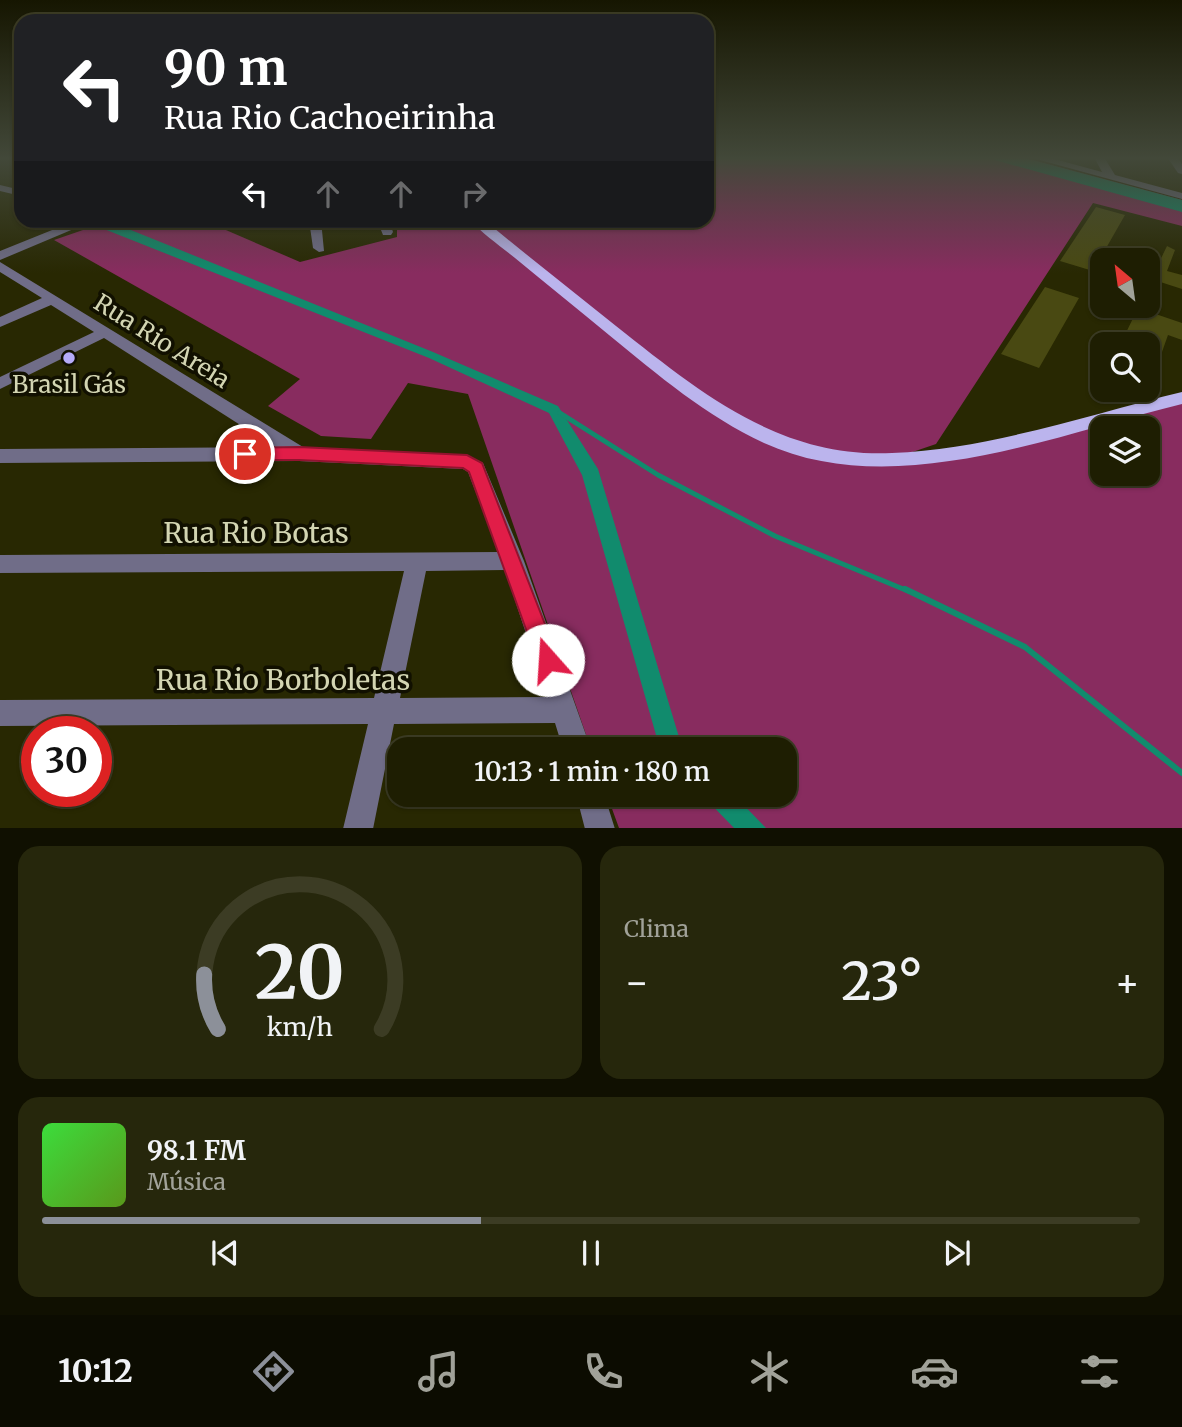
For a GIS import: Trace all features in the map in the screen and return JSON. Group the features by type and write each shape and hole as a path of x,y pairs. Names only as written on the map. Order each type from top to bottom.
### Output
{"main road":[{"path":"486,228 662,371 723,416 780,443 823,454 891,460 940,455 1182,398"}],"street":[{"path":"0,256 66,228"},
{"path":"316,228 319,248"},
{"path":"0,245 60,230"},
{"name":"Rua Rio Areia","path":"0,266 299,454"},
{"path":"0,323 52,299"},
{"path":"0,384 105,332"},
{"path":"0,456 299,454 467,462 476,468 513,561 573,737"},
{"path":"358,828 417,561"},
{"name":"Rua Rio Botas","path":"0,564 513,561"},
{"name":"Rua Rio Borboletas","path":"0,713 565,710"},
{"path":"594,807 600,828"}],"shaded area":[{"path":"714,196 1146,196 1182,206 1182,226 1093,203 936,444 895,458 940,455 1090,420 1090,486 1160,486 1160,416 1106,416 1182,398 1182,828 619,828 611,807 797,807 797,737 587,737 468,394 408,383 371,439 321,436 268,406 300,379 54,240 89,228 221,228 300,262 397,237 397,228 714,228"},
{"path":"1151,196 1182,200 1182,204"},
{"path":"126,228 433,352 558,406 598,469 679,737 657,737 582,475 549,413 429,358 104,229"},
{"path":"714,807 746,807 766,828 734,828"}],"building":[{"path":"1096,207 1125,215 1106,248 1090,248 1090,270 1060,261"},
{"path":"1167,246 1175,250 1167,271 1182,275 1182,289 1160,282 1160,260"},
{"path":"1045,287 1079,298 1039,368 1001,354"},
{"path":"1160,316 1182,323 1182,340 1168,335 1160,358 1160,332 1126,332 1133,318 1160,318"}],"waterway":[{"path":"1144,196 1182,206"},
{"path":"560,413 658,475 775,536 908,591"},
{"path":"905,589 1025,647 1182,773"}],"place":[{"name":"Brasil Gás","path":"69,358"}],"route":[{"path":"245,454 460,459 476,468 548,660"}]}
